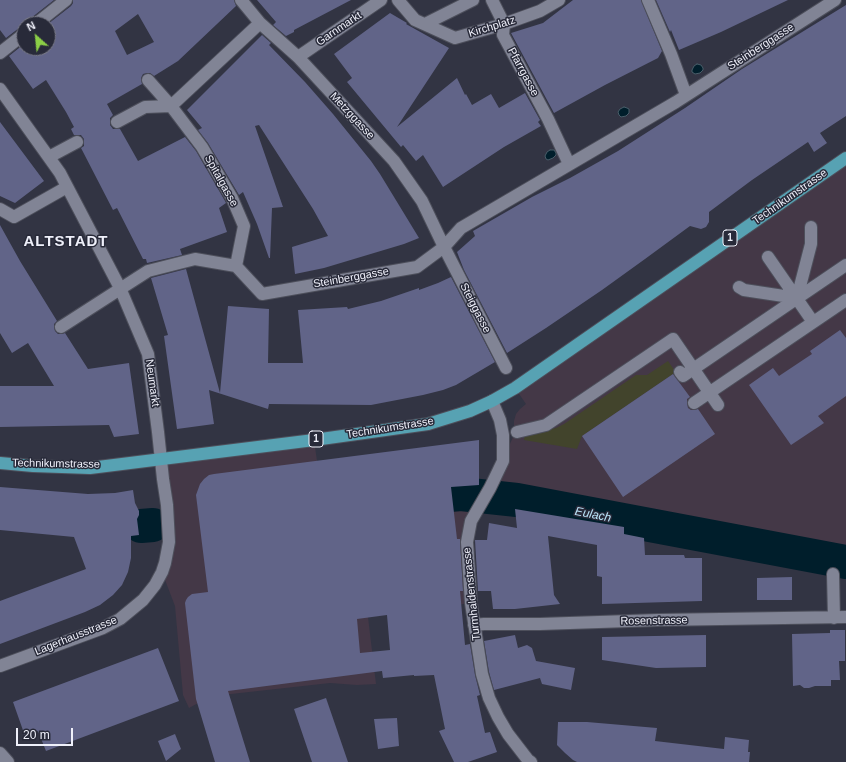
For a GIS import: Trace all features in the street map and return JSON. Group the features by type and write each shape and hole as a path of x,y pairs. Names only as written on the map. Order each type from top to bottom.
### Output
{"main road":[{"name":"Technikumstrasse","path":"0,463 90,468 428,424 470,411 492,402 515,388 846,158"}],"street":[{"path":"46,16 66,0"},
{"name":"Metzggasse","path":"241,0 260,23 298,58 394,161 422,201 444,247"},
{"name":"Garnmarkt","path":"298,58 381,0"},
{"name":"Kirchplatz","path":"398,0 415,20 455,38 504,24 540,11 559,0"},
{"path":"425,24 473,0"},
{"name":"Pfarrgasse","path":"492,0 504,24 503,35 548,119 569,164"},
{"path":"648,0 686,95"},
{"name":"Steinberggasse","path":"236,266 262,294 417,267 444,247 461,228 686,95 835,0"},
{"path":"116,122 145,107 171,106 260,23"},
{"path":"0,53 16,40"},
{"name":"Spitalgasse","path":"148,80 171,106 202,147 232,198 244,226 236,266"},
{"name":"Neumarkt","path":"0,89 60,173 120,288 148,354 161,459"},
{"path":"49,156 77,142"},
{"path":"3,211 14,217 67,187"},
{"path":"797,298 811,244 811,227"},
{"name":"Steiggasse","path":"444,247 506,368"},
{"path":"768,257 813,322"},
{"path":"61,327 148,271 195,259 236,266"},
{"path":"680,372 683,376 694,369 846,265"},
{"path":"739,287 744,290 797,298"},
{"path":"694,404 846,300"},
{"path":"517,432 546,425 673,339 718,405"},
{"name":"Turmhaldenstrasse","path":"492,402 502,427 503,461 490,488 471,521 467,542 471,603 482,674 489,698 503,725 528,761"},
{"name":"Lagerhausstrasse","path":"0,666 103,628 128,613 143,600 162,572 169,542 167,505 161,459"},
{"name":"Rosenstrasse","path":"474,625 840,617 833,574"},
{"path":"0,753 8,762"}],"shaded area":[{"path":"846,158 846,549 824,545 823,549 621,511 503,491 481,504 471,521 471,603 368,617 376,684 357,685 330,683 231,694 214,697 189,708 183,695 175,606 162,572 165,563 161,459 314,440 322,496 339,505 461,494 490,488 514,435 514,421 516,414 526,404 515,388"}],"green space":[{"path":"668,361 677,374 673,374 582,436 577,449 524,440 525,434 556,428 564,424 636,375 647,375"},
{"path":"503,491 621,511 822,549 824,545 846,549 846,577 624,534 624,527 481,504"}],"water":[{"path":"697,64 701,65 703,70 700,73 695,74 692,70"},
{"path":"624,107 629,109 629,113 626,116 621,117 618,112"},
{"path":"550,150 554,150 556,155 548,160 545,156"}],"building":[{"path":"0,0 54,0 34,16 16,16 16,30 6,38 0,30"},
{"path":"73,0 234,0 236,6 178,61 154,76 150,73 143,74 141,78 142,84 107,104 113,115 110,118 110,125 113,129 120,129 138,161 185,137 196,151 226,203 219,208 227,232 180,249 182,255 147,263 146,259 143,259 117,208 113,210 81,148 84,146 84,139 81,135 74,135 71,129 74,127 46,80 33,89 9,56 16,50 16,56 56,56 56,18 71,6","holes":["138,14 154,42 127,55 115,31"]},
{"path":"257,0 351,0 294,30 294,32 286,36 273,25 276,22"},
{"path":"573,0 641,0 662,51 658,58 554,113 511,33 543,23"},
{"path":"656,0 788,0 679,50"},
{"path":"846,5 846,116 820,133 827,143 814,152 808,142 752,180 709,212 709,222 706,227 701,229 690,226 602,290 507,353 464,270 457,252 475,236 473,231 532,197 618,151 742,69"},
{"path":"390,13 407,23 406,24 449,48 397,127 457,78 465,95 466,94 472,105 491,94 499,108 525,93 540,120 538,122 541,126 504,147 443,187 423,155 416,161 403,145 401,147 347,82 352,78 334,54"},
{"path":"262,35 271,43 269,45 305,82 333,114 371,161 419,238 404,244 324,268 295,274 292,247 328,236 313,209 259,125 255,126 283,207 272,208 269,258 257,224 243,192 239,195 208,143 198,130 202,128 187,110"},
{"path":"0,122 44,181 15,203 0,196"},
{"path":"0,225 57,321 54,324 55,331 58,334 65,333 88,369 129,363 139,434 114,437 109,425 0,427 0,386 54,386 28,343 12,353 0,333"},
{"path":"186,269 220,393 228,306 269,309 268,363 303,363 298,310 347,307 348,309 381,301 419,288 419,290 451,277 495,362 456,385 443,390 371,405 269,404 268,409 209,390 214,424 177,429 164,336 168,335 151,278"},
{"path":"840,330 846,338 846,396 818,416 824,423 791,445 749,385 773,368 779,376 812,354 810,351"},
{"path":"673,374 690,397 687,399 688,408 691,410 698,409 715,434 623,497 582,436"},
{"path":"479,440 479,485 451,487 457,539 460,539 463,591 460,591 465,645 470,644 480,695 477,696 485,733 490,732 497,752 468,762 454,762 439,731 445,729 434,675 383,678 382,671 228,691 250,762 215,762 196,699 185,603 188,597 192,594 208,592 196,495 200,484 204,479 209,475","holes":["387,615 390,650 360,653 357,619"]},
{"path":"0,487 88,494 115,493 133,490 135,503 139,511 137,519 139,535 131,536 131,558 128,572 122,585 113,595 100,605 85,612 0,644 0,601 86,569 74,537 0,530"},
{"path":"515,509 624,527 624,534 644,538 645,555 684,555 685,558 702,558 702,601 602,604 602,577 597,576 597,545 548,536 554,595 560,604 515,609 493,609 491,591 478,591 475,540 487,540 489,523 517,528"},
{"path":"792,577 792,600 757,600 757,578"},
{"path":"830,630 845,630 845,661 839,661 840,680 831,680 831,686 804,688 800,685 793,686 792,634 830,633"},
{"path":"515,635 518,648 527,645 532,648 536,661 575,668 571,690 542,684 540,678 494,690 489,672 484,641"},
{"path":"706,635 706,667 656,668 602,660 602,637"},
{"path":"158,648 179,701 46,751 38,731 25,736 13,702"},
{"path":"326,698 348,762 312,762 294,709"},
{"path":"397,718 399,746 378,749 374,719"},
{"path":"558,722 587,722 657,728 655,741 724,749 725,737 749,740 749,762 577,762 557,745"},
{"path":"175,734 181,749 166,761 158,741"}],"waterway":[{"name":"Eulach","path":"405,499 461,494 517,500 846,562"},
{"name":"Eulach","path":"141,526 153,525"}],"district":[{"name":"ALTSTADT","path":"66,242"}]}
